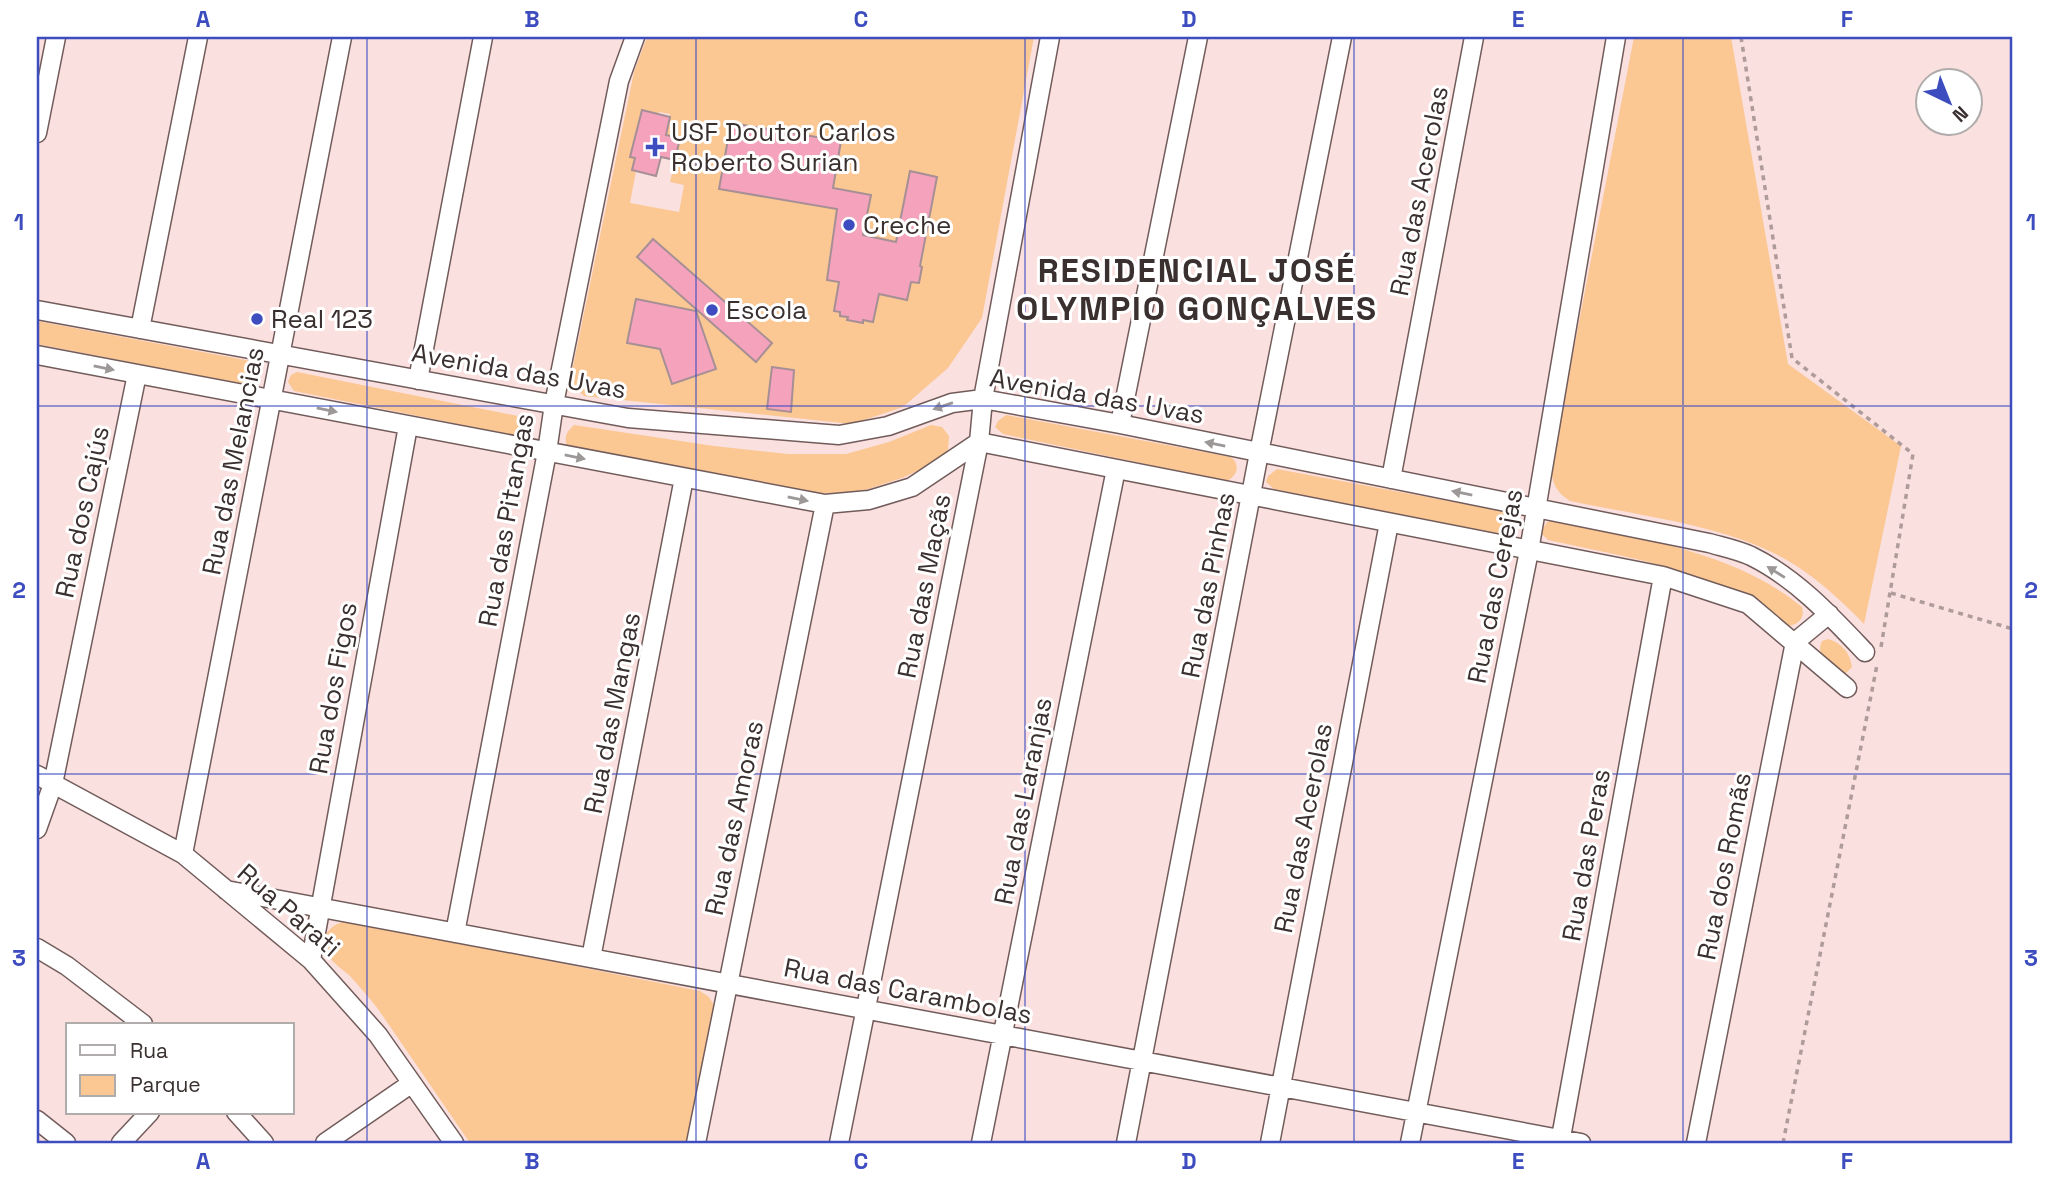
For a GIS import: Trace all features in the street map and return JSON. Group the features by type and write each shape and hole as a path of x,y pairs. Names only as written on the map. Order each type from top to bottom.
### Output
{"street":[{"path":"37,133 56,37"},
{"path":"140,329 198,37"},
{"name":"Rua das Melancias","path":"183,854 342,37"},
{"path":"418,380 483,37"},
{"name":"Rua das Pitangas","path":"455,933 554,404 619,81 635,37"},
{"name":"Rua das Maçãs","path":"839,1143 979,442 983,399 1050,37"},
{"path":"1120,424 1198,37"},
{"name":"Rua das Pinhas","path":"1126,1143 1342,37"},
{"name":"Rua das Acerolas","path":"1391,479 1474,37"},
{"name":"Rua das Cerejas","path":"1410,1143 1530,551 1616,37"},
{"name":"Avenida das Uvas","path":"37,310 628,418 839,435 888,426 952,403 983,399 1120,424 1709,543 1750,556 1794,583 1874,653"},
{"path":"37,355 825,504 869,500 912,486 979,442 1663,576 1748,604 1847,688"},
{"name":"Rua dos Cajús","path":"37,829 45,779 137,374"},
{"name":"Rua dos Figos","path":"311,960 408,425"},
{"name":"Rua das Laranjas","path":"981,1143 1116,469"},
{"name":"Rua das Mangas","path":"591,958 684,478"},
{"name":"Rua das Amoras","path":"696,1143 825,504"},
{"name":"Rua das Acerolas","path":"1270,1143 1389,523"},
{"name":"Rua das Peras","path":"1561,1141 1663,576"},
{"path":"1794,642 1829,614"},
{"name":"Rua dos Romãs","path":"1696,1143 1794,642"},
{"name":"Rua Parati","path":"45,779 183,854 311,960 378,1035 454,1143"},
{"name":"Rua das Carambolas","path":"226,890 1581,1143"},
{"path":"37,948 67,966 142,1023"},
{"path":"325,1143 412,1083"},
{"path":"121,1143 148,1114"},
{"path":"238,1114 264,1143"},
{"path":"37,1121 66,1143"}],"path":[{"path":"1741,37 1791,358 1913,454 1891,593 1874,653 1783,1143"},
{"path":"1891,593 2013,629"}],"green space":[{"path":"647,37 1034,37 982,318 948,368 903,407 852,424 584,396 575,387 572,371 634,72","holes":["642,110 653,113 652,120 656,121 659,112 670,114 666,135 680,139 670,182 684,185 679,212 630,203 636,171 632,170 635,158 630,156"]},
{"path":"1634,37 1731,37 1788,364 1901,446 1864,624 1814,578 1771,552 1686,524 1570,501 1558,491 1554,482 1551,467"},
{"path":"37,321 251,361 258,372 255,379 246,385 37,344"},
{"path":"297,372 518,416 524,420 526,429 521,434 513,435 294,391 288,382 291,375"},
{"path":"1006,415 1231,457 1237,467 1233,477 1226,481 1003,434 995,427"},
{"path":"574,425 788,454 846,454 889,442 931,425 942,427 949,436 948,450 937,462 902,478 859,492 799,494 567,447 566,435"},
{"path":"1277,469 1502,511 1506,525 1496,536 1274,489 1266,482 1268,476"},
{"path":"1551,520 1649,541 1714,559 1774,587 1802,607 1802,617 1796,624 1789,626 1762,607 1704,579 1643,561 1548,540 1541,533 1546,523"},
{"path":"1828,639 1837,643 1847,653 1852,667 1846,673 1840,674 1822,656 1822,641"},
{"path":"348,921 700,991 709,997 715,1007 690,1143 470,1143 378,1009 349,975 330,959 325,950 324,938 327,933 341,922"}],"building":[{"name":"USF Doutor Carlos Roberto Surian","path":"642,110 670,117 666,135 680,138 675,160 661,157 656,176 632,170 635,158 630,157"},
{"path":"731,123 841,141 833,188 871,195 863,235 896,242 910,171 937,177 919,283 911,282 907,300 879,294 873,322 847,320 848,317 840,316 840,312 834,311 839,282 827,280 837,209 719,189"},
{"path":"653,239 772,343 756,362 637,257"},
{"path":"636,299 696,311 716,369 672,384 660,349 627,343"},
{"path":"772,367 794,370 791,412 767,409"}],"place":[{"name":"USF Doutor Carlos Roberto Surian","path":"655,147"},
{"name":"Creche","path":"849,225"},
{"name":"Escola","path":"712,310"},
{"name":"Real 123","path":"257,319"}],"district":[{"name":"RESIDENCIAL JOSÉ OLYMPIO GONÇALVES","path":"1197,290"}]}
